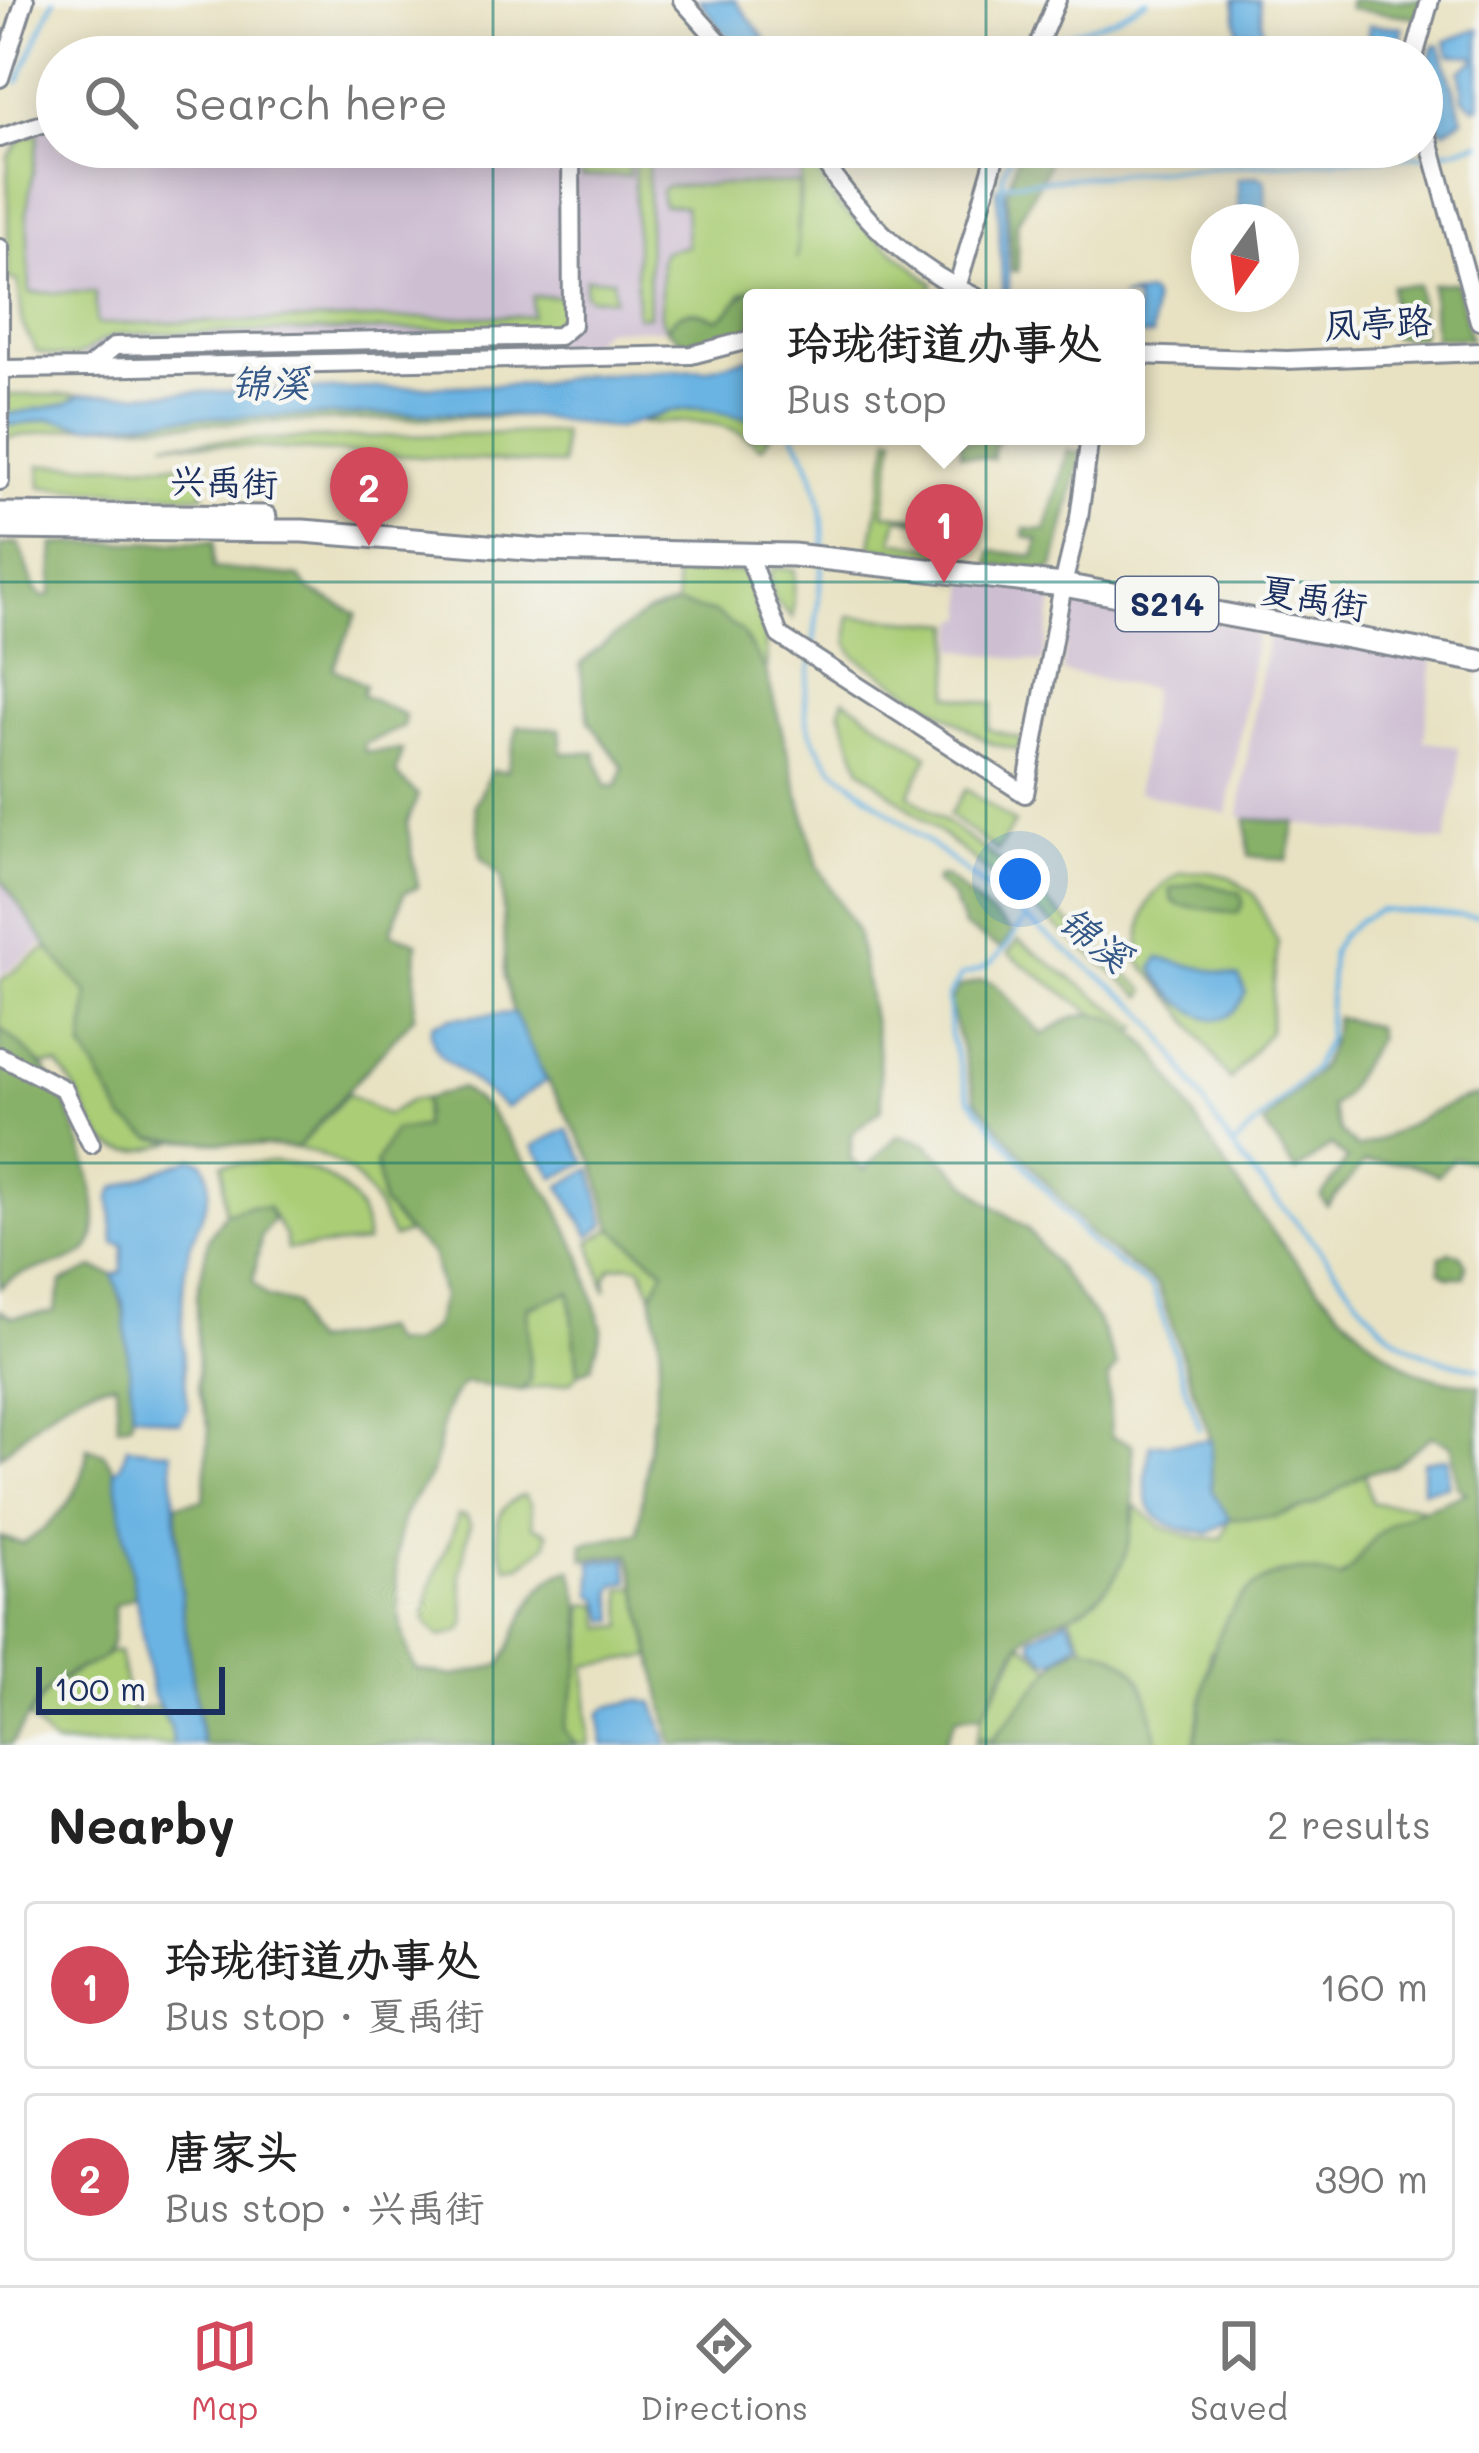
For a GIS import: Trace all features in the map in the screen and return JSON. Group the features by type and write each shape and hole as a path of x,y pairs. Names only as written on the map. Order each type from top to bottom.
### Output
{"main road":[{"name":"兴禹街","path":"0,514 296,518 542,536 660,552"},
{"name":"兴禹街","path":"0,528 303,531 538,550 747,552"},
{"name":"夏禹街","path":"747,552 1063,585 1479,661"}],"street":[{"path":"0,78 25,0"},
{"path":"682,0 714,36"},
{"path":"1042,36 1057,0"},
{"path":"1420,36 1430,0"},
{"path":"0,138 36,126"},
{"path":"88,368 115,346 559,336 572,325 572,168"},
{"path":"828,168 872,223 913,262 955,289"},
{"path":"965,289 993,168"},
{"path":"1437,168 1479,321"},
{"path":"0,248 0,481"},
{"path":"3,375 88,368 691,355 743,341"},
{"name":"凤亭路","path":"1145,355 1287,360 1479,352"},
{"path":"747,552 778,635 1025,794 1089,445"},
{"path":"0,1056 64,1089 91,1144"}],"shaded area":[{"path":"36,134 36,168 802,168 795,289 743,289 743,331 684,343 666,329 604,329 589,344 53,357 37,352 28,340 18,281 8,279 8,157 13,146"},
{"path":"966,582 1054,594 1043,663 955,649 958,619 966,617"},
{"path":"1072,595 1257,631 1227,814 1137,792 1152,689 1062,672"},
{"path":"1269,634 1433,660 1424,741 1458,747 1458,779 1445,842 1239,817"},
{"path":"0,878 45,943 0,976"}],"green space":[{"path":"1349,0 1422,0 1417,17 1349,9"},
{"path":"36,134 27,210 30,293 95,292 97,324 532,316 533,296 565,297 563,326 123,334 78,355 37,352 23,326 18,281 8,279 8,157 22,138"},
{"path":"581,168 629,168 629,176 582,177"},
{"path":"634,168 648,168 649,316 637,316"},
{"path":"802,168 815,168 839,207 933,283 932,289 743,289 733,311 717,319 683,313 666,329 661,317 661,258 664,251 687,246 685,206 663,205 661,191 666,186 799,183 797,260"},
{"path":"1014,168 1047,168 1017,223 1018,271 1012,271 1007,192"},
{"path":"585,279 613,279 614,299 590,298 585,294"},
{"path":"1457,283 1470,339 1434,337 1432,284"},
{"path":"1418,285 1422,337 1392,337 1391,286"},
{"path":"743,295 743,331 684,343 667,329 683,313 718,319"},
{"path":"0,395 81,395 66,404 0,416"},
{"path":"700,408 743,417 743,435 719,425 640,423 670,411"},
{"path":"529,416 87,426 176,418"},
{"path":"51,419 87,426 0,439 0,427"},
{"path":"562,432 562,465 164,442"},
{"path":"888,445 894,445 884,513 937,521 944,488 959,490 954,528 898,518 892,541 958,552 959,561 871,546"},
{"path":"960,445 996,445 993,459 960,454"},
{"path":"1068,451 1082,453 1054,567 1046,573 989,565 991,551 1035,556 1038,540 1024,537 1025,529 1046,530"},
{"path":"203,464 203,496 41,487 40,465"},
{"path":"214,541 213,568 300,577 308,589 357,614 333,668 365,685 362,695 405,715 403,727 364,744 365,752 402,750 396,774 418,795 407,824 418,887 404,893 391,933 417,942 414,1016 297,1148 152,1138 124,1120 83,1048 88,994 55,957 0,878 0,545 19,543 35,589 43,597 51,595 54,544"},
{"path":"774,568 795,570 793,618 774,600 770,573"},
{"path":"675,572 743,572 764,633 766,671 731,625 677,604"},
{"path":"677,604 715,613 741,631 766,671 818,866 857,931 878,1047 882,1109 853,1132 850,1159 864,1170 898,1135 926,1143 985,1200 1027,1228 1098,1321 1117,1366 1108,1379 1111,1437 1132,1444 1133,1467 1133,1514 1124,1559 1099,1596 1029,1634 983,1714 957,1717 943,1745 673,1745 629,1554 584,1559 583,1543 638,1533 661,1350 652,1294 664,1270 612,1228 594,1163 516,1025 505,978 502,877 481,856 475,805 491,771 507,771 518,726 560,729 562,753 595,753 606,786 617,786 623,767 589,721 580,666 643,615"},
{"path":"849,616 953,624 949,695 993,704 988,729 1021,739 1019,750 990,743 856,657 848,644"},
{"path":"844,699 928,756 909,795 1006,866 1146,991 1143,997 861,769 840,710"},
{"path":"966,789 1015,823 997,851 949,815"},
{"path":"1246,819 1295,822 1287,860 1249,856"},
{"path":"1182,872 1230,877 1254,894 1278,943 1269,1031 1230,1080 1179,1006 1138,960 1146,908 1158,890"},
{"path":"939,876 947,877 1013,933 1001,949 964,927 952,897 935,882"},
{"path":"1198,882 1241,893 1238,913 1178,905 1172,900 1170,889"},
{"path":"1018,940 1139,1027 1134,1034 1109,1017 1098,1017 1008,954"},
{"path":"47,947 88,994 83,1049 152,1138 176,1141 147,1150 111,1146 100,1136 58,1065 41,1065 0,1028 0,981"},
{"path":"983,980 994,983 1043,1035 1066,1021 1092,1014 1111,1018 1139,1036 1162,1063 1265,1221 1350,1320 1408,1367 1479,1385 1479,1745 1195,1745 1218,1638 1245,1594 1267,1579 1294,1571 1341,1578 1388,1526 1466,1492 1457,1486 1452,1446 1432,1436 1392,1467 1365,1473 1316,1504 1274,1517 1229,1519 1211,1490 1211,1440 1158,1286 1094,1239 976,1100 949,1003 959,987"},
{"path":"1336,1017 1376,1027 1378,1038 1343,1096 1331,1107 1341,1133 1357,1148 1479,1095 1479,1162 1454,1158 1438,1175 1407,1163 1365,1162 1327,1206 1321,1197 1347,1159 1331,1145 1296,1172 1264,1124 1319,1068"},
{"path":"0,1028 39,1063 65,1102 89,1172 96,1221 93,1240 84,1253 19,1275 0,1288"},
{"path":"461,1088 488,1109 552,1198 581,1256 602,1328 592,1367 578,1374 570,1292 527,1307 530,1380 522,1390 464,1383 455,1393 445,1413 433,1468 400,1531 396,1572 400,1617 417,1670 454,1676 501,1665 536,1595 546,1583 572,1570 582,1631 564,1729 576,1745 203,1745 182,1607 176,1504 204,1500 209,1427 198,1387 197,1296 209,1237 225,1213 249,1206 268,1207 273,1220 261,1237 253,1282 267,1297 295,1304 302,1331 312,1342 382,1329 391,1343 411,1344 434,1327 442,1298 433,1255 382,1203 376,1163 394,1130 423,1127 425,1099"},
{"path":"348,1094 387,1115 413,1099 425,1099 423,1128 382,1203 408,1233 393,1238 357,1179 332,1161 297,1148"},
{"path":"276,1162 309,1169 338,1185 359,1210 366,1243 287,1249 268,1207 249,1206 225,1213 222,1164"},
{"path":"612,1228 664,1270 652,1294 641,1267 627,1265 611,1268 606,1292 590,1242"},
{"path":"1460,1254 1466,1264 1464,1277 1439,1271 1440,1257"},
{"path":"93,1268 113,1275 123,1310 133,1368 131,1423 118,1426 116,1383 99,1386 53,1409 0,1456 0,1310 11,1317 54,1312 62,1282"},
{"path":"570,1291 578,1374 571,1382 522,1390 530,1380 527,1308"},
{"path":"87,1448 104,1453 114,1470 136,1596 114,1606 114,1629 106,1654 50,1688 11,1745 0,1745 0,1537 23,1544 58,1515 82,1478"},
{"path":"1365,1473 1371,1502 1422,1508 1379,1533 1352,1570 1340,1578 1299,1570 1210,1652 1195,1745 1157,1745 1139,1681 1117,1658 1085,1647 1069,1615 1082,1609 1135,1518 1135,1505 1161,1527 1200,1539 1222,1538 1229,1519 1301,1507"},
{"path":"524,1495 533,1526 548,1533 546,1545 521,1565 507,1567 497,1535 500,1516"},
{"path":"458,1515 466,1516 470,1524 460,1575 466,1621 461,1631 440,1637 426,1622 426,1607"},
{"path":"638,1586 652,1656 586,1666 589,1745 576,1745 564,1729 584,1643 583,1605 599,1604 603,1628 624,1626 621,1590"},
{"path":"1022,1643 1053,1668 991,1740 978,1735 983,1714"},
{"path":"1079,1646 1116,1656 1129,1665 1145,1691 1157,1745 975,1743 978,1735 992,1740 1060,1658"},
{"path":"111,1652 119,1652 131,1711 157,1706 171,1727 173,1745 54,1745 29,1718 50,1687"}],"water":[{"path":"699,0 735,0 763,36 724,33"},
{"path":"1234,0 1259,0 1263,36 1238,32"},
{"path":"1369,25 1402,27 1401,36 1368,36"},
{"path":"1479,29 1479,106 1475,108 1463,98 1460,71 1474,56 1449,55 1446,41"},
{"path":"1443,56 1463,119 1443,129"},
{"path":"1238,179 1265,179 1266,204 1239,204"},
{"path":"1004,187 1009,289 1003,289 997,188"},
{"path":"1145,294 1153,298 1152,336 1145,336"},
{"path":"743,359 743,417 700,408 670,411 617,428 530,416 440,413 176,418 87,426 51,419 0,427 0,416 66,404 81,395 538,384 582,375 706,369"},
{"path":"1159,958 1239,977 1246,993 1224,1018 1200,1014 1156,975 1153,967"},
{"path":"514,1013 546,1081 506,1108 441,1056 431,1032 433,1024 451,1018"},
{"path":"567,1129 586,1162 555,1178 533,1146"},
{"path":"192,1158 203,1162 209,1184 185,1268 182,1329 188,1409 180,1423 133,1413 124,1306 113,1275 122,1272 123,1245 114,1243 110,1198 115,1188"},
{"path":"591,1169 605,1224 590,1236 560,1186"},
{"path":"1211,1440 1211,1489 1229,1519 1208,1534 1158,1517 1151,1508 1146,1482 1150,1445"},
{"path":"127,1447 171,1452 182,1607 202,1743 173,1745 171,1727 152,1692 114,1470 121,1465"},
{"path":"1448,1459 1448,1486 1423,1490 1423,1462"},
{"path":"626,1558 629,1582 615,1585 616,1620 607,1621 600,1599 593,1595 591,1562"},
{"path":"1067,1619 1080,1641 1047,1660 1032,1645 1032,1637"},
{"path":"639,1700 654,1703 668,1745 603,1745 600,1714 607,1707"}],"waterway":[{"path":"38,36 54,0"},
{"path":"1065,36 1147,0"},
{"path":"18,82 36,41"},
{"path":"1443,152 1479,143"},
{"path":"1001,193 1005,168"},
{"path":"1001,184 1192,168"},
{"name":"锦溪","path":"799,445 818,490 823,550"},
{"name":"锦溪","path":"813,651 822,567"},
{"name":"锦溪","path":"811,662 807,719 834,769 1139,1007 1243,1160 1382,1326 1421,1352 1479,1368"},
{"path":"1234,1146 1313,1069 1327,1041 1332,952 1340,937 1380,910 1479,917"},
{"path":"1023,922 998,956 983,968 962,975 948,996 950,1035 969,1098 1091,1244 1153,1289 1200,1429"}],"place":[{"name":"唐家头","path":"369,546"},
{"name":"玲珑街道办事处","path":"944,583"}]}
